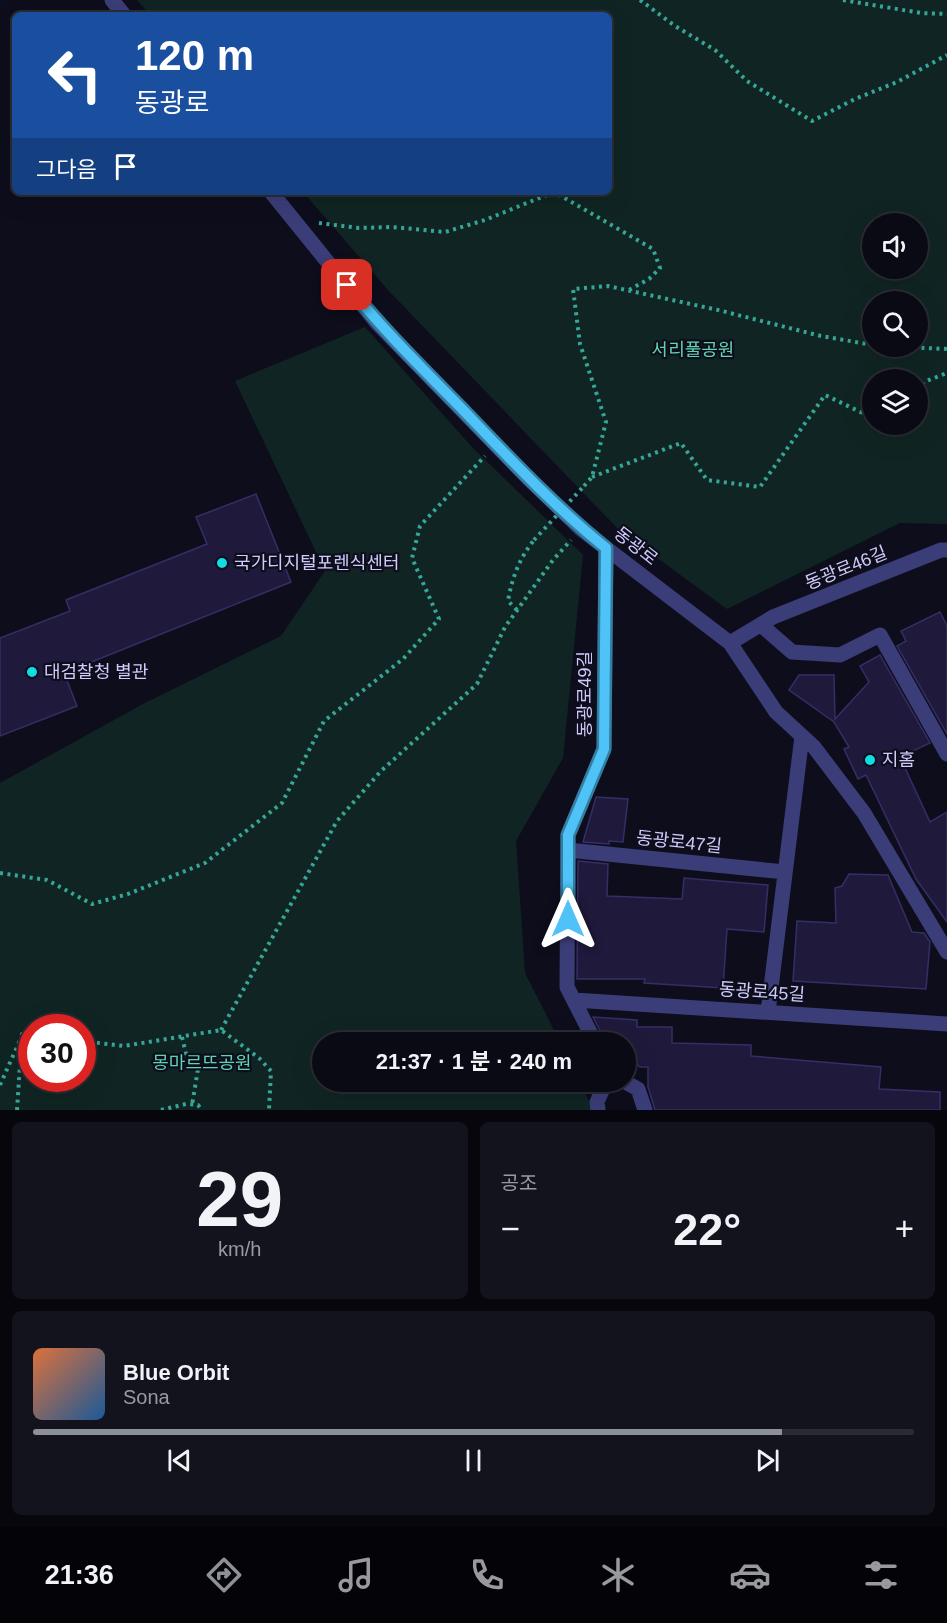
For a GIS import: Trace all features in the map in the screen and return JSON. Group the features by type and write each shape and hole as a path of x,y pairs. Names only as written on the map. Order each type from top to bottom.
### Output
{"street":[{"path":"112,0 122,12"},
{"name":"동광로","path":"273,195 377,322 581,529 730,643 776,712 814,747 864,813 946,948"},
{"name":"동광로49길","path":"590,1032 567,987 568,835 604,749 606,548"},
{"name":"동광로46길","path":"730,643 773,617 941,550 947,550"},
{"path":"761,625 792,652 840,655 880,635 947,754"},
{"path":"768,1012 802,736"},
{"name":"동광로47길","path":"568,850 785,872"},
{"name":"동광로45길","path":"574,1000 947,1024"},
{"path":"636,1088 645,1110"},
{"path":"598,1110 597,1102 602,1092"}],"path":[{"path":"640,0 675,27 715,50 747,81 812,121 855,99 897,82 947,54"},
{"path":"843,0 921,13 947,14"},
{"path":"294,220 359,228 392,227 445,232 484,220 546,195"},
{"path":"559,195 652,249 660,268 649,279 629,291"},
{"path":"517,610 508,601 512,579 524,553 592,477 606,422 580,344 573,290 608,286 821,336 862,343"},
{"path":"928,348 947,349"},
{"path":"928,380 947,373"},
{"path":"592,477 681,443 707,480 760,488 825,395 862,413"},
{"path":"0,873 47,880 92,904 128,894 205,863 282,802 324,722 403,659 439,619 412,558 420,526 496,445"},
{"path":"221,1030 337,821 381,771 477,684 505,627 553,560 581,529"},
{"path":"96,1043 124,1047 221,1030 259,1058 271,1071 269,1110"},
{"path":"182,1037 186,1054 198,1069 192,1105"},
{"path":"0,1085 18,1043"},
{"path":"17,1110 18,1092"},
{"path":"161,1110 192,1105 198,1105 202,1110"}],"green space":[{"name":"서리풀공원","path":"137,0 947,0 947,524 900,523 727,609 619,530 388,290 306,195 612,195 612,12 147,12"},
{"name":"몽마르뜨공원","path":"365,327 472,447 583,555 563,758 516,841 525,973 555,1032 312,1032 312,1092 584,1092 594,1110 0,1110 0,783 143,704 281,636 325,571 235,381"}],"building":[{"name":"국가디지털포렌식센터","path":"256,494 291,582 64,673 77,706 0,736 0,638 70,611 66,600 207,544 196,517"},
{"path":"940,612 947,626 947,734 897,646 906,641 901,631"},
{"path":"880,655 930,743 900,757 930,822 947,812 947,922 916,879 866,775 858,779 844,749 849,747 834,722 789,690 799,675 834,675 835,719 869,682 860,666"},
{"path":"596,797 628,799 623,842 609,841 609,844 583,842"},
{"path":"578,861 608,864 607,896 682,899 684,878 768,885 764,932 727,929 723,988 644,983 645,979 577,979"},
{"path":"849,874 888,875 912,932 924,933 930,942 926,989 793,981 797,921 836,923 835,888 842,886"},
{"path":"593,1017 637,1020 637,1027 672,1027 672,1043 751,1045 751,1056 881,1067 879,1089 940,1092 940,1110 655,1110 648,1087 648,1067 640,1067 636,1064 636,1032 601,1032"}],"place":[{"name":"국가디지털포렌식센터","path":"222,563"},
{"name":"대검찰청 별관","path":"32,672"},
{"name":"지홈","path":"870,760"}],"route":[{"path":"347,285 377,322 526,476 581,529 606,548 604,749 568,835 568,919"}]}
